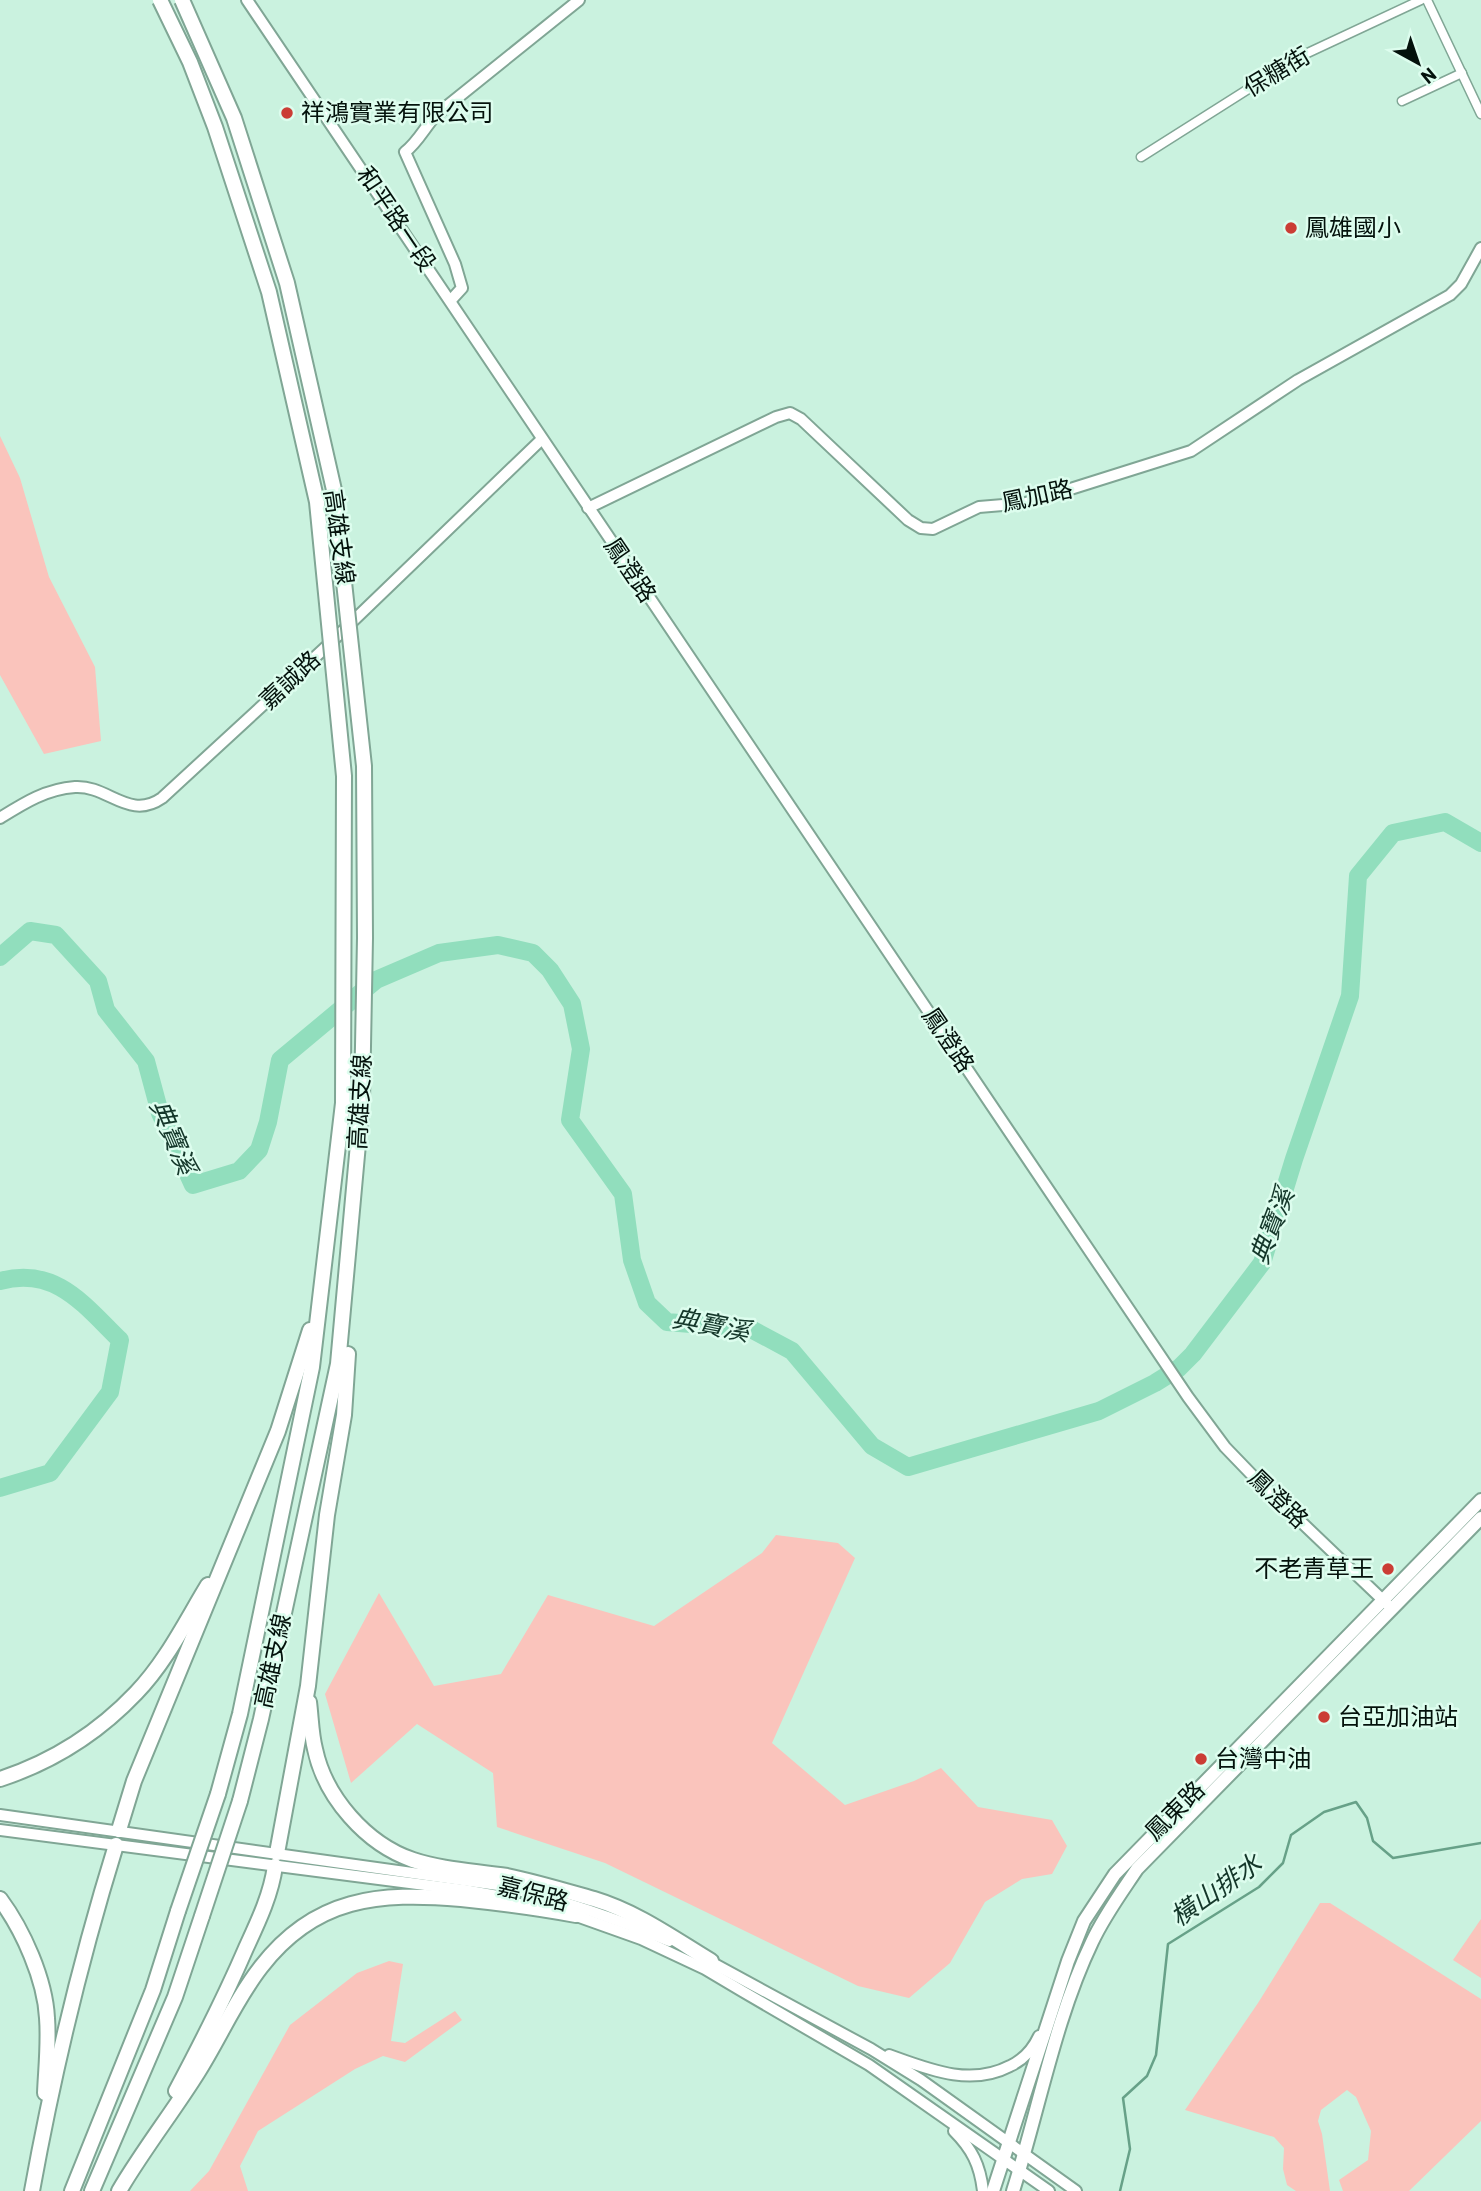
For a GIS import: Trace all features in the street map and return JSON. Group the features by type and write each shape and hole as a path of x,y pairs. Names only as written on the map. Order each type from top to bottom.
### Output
{"highway":[{"name":"高雄支線","path":"72,2191 153,1990 218,1794 240,1714 312,1367 344,1103 344,776 317,502 269,292 215,127 190,62 160,0"},
{"name":"高雄支線","path":"92,2191 175,1997 240,1801 261,1718 338,1364 362,1100 364,766 334,490 287,283 234,118 182,0"},
{"path":"143,2154 222,2003 273,1882 308,1686 327,1515 346,1400 355,1192"},
{"path":"32,2191 44,2124 101,1891 134,1781 278,1432 321,1295"},
{"path":"0,1779 59,1754 97,1728 137,1693 178,1635 228,1550"},
{"path":"308,1686 315,1749 323,1776 347,1813 381,1843 412,1860 510,1877 598,1900 645,1920 711,1961"},
{"path":"119,2191 199,2071 245,1990 261,1967 300,1929 332,1910 361,1900 390,1896 510,1903 576,1915"},
{"path":"0,1899 24,1938 44,1997 47,2017 44,2124"}],"main road":[{"name":"鳳東路","path":"993,2191 1051,2007 1079,1932 1115,1874 1190,1805 1387,1604 1481,1500"},
{"name":"鳳東路","path":"1387,1604 1481,1518"},
{"name":"鳳東路","path":"1013,2191 1067,2007 1091,1944 1108,1910 1137,1869 1190,1805"}],"street":[{"name":"和平路一段","path":"247,0 542,439"},
{"path":"451,300 462,288 455,264 405,152 416,144 423,129 436,115 579,0"},
{"name":"保糖街","path":"1141,157 1299,57 1421,0"},
{"path":"1427,0 1481,114"},
{"path":"1402,101 1462,73"},
{"name":"鳳加路","path":"588,508 776,417 790,413 802,419 908,520 921,528 933,528 979,507 1026,503 1191,451 1298,380 1450,295 1461,284 1481,248"},
{"name":"鳳澄路","path":"542,439 1188,1397 1225,1447 1387,1604"},
{"name":"嘉誠路","path":"0,818 33,797 52,790 77,787 87,788 138,807 151,806 326,647 542,439"},
{"name":"嘉保路","path":"0,1815 117,1838 464,1890 528,1902 576,1915 641,1939 705,1969 869,2065 1049,2191"},
{"name":"嘉保路","path":"0,1830 117,1838"},
{"name":"嘉保路","path":"276,1860 461,1879 556,1898 619,1919 711,1961 871,2049 921,2080 1076,2191"},
{"path":"871,2049 931,2070 979,2077 1013,2065 1028,2053 1035,2045 1051,2007"},
{"path":"929,2107 973,2153 979,2166 983,2191"}],"shaded area":[{"path":"0,436 20,478 49,577 95,667 101,741 44,754 0,675"},
{"path":"776,1535 838,1543 855,1558 772,1743 845,1805 914,1781 941,1768 978,1807 1052,1820 1067,1846 1052,1874 1022,1879 985,1902 950,1963 909,1998 858,1986 605,1863 497,1827 493,1773 417,1724 351,1783 325,1694 379,1593 434,1686 501,1674 548,1595 654,1626 762,1553"},
{"path":"1320,1903 1330,1903 1481,1999 1481,2121 1409,2191 1343,2191 1339,2180 1368,2160 1371,2131 1356,2097 1347,2090 1321,2110 1318,2121 1330,2191 1296,2191 1287,2185 1283,2169 1284,2148 1274,2137 1185,2110 1258,2003"},
{"path":"1481,1919 1481,1978 1453,1960"},
{"path":"389,1961 403,1964 391,2041 405,2043 455,2011 462,2020 405,2062 383,2056 355,2069 258,2131 240,2166 248,2191 190,2191 209,2171 290,2025 357,1973"}],"waterway":[{"name":"典寶溪","path":"0,957 30,931 56,935 98,981 106,1010 146,1061 160,1113 193,1185 239,1171 259,1150 268,1122 280,1060 376,980 439,953 498,945 533,953 550,970 572,1004 581,1049 570,1120 623,1194 632,1260 647,1303 667,1322 751,1329 792,1351 872,1446 908,1467 1099,1411 1155,1383 1179,1368 1193,1354 1262,1263 1294,1159 1350,996 1358,876 1393,833 1445,822 1481,843"},
{"name":"典寶溪","path":"0,1281 20,1278 53,1284 81,1302 120,1340 110,1392 50,1473 0,1488"},
{"name":"橫山排水","path":"1120,2191 1130,2149 1123,2098 1147,2076 1156,2055 1168,1944 1259,1887 1283,1863 1291,1835 1324,1812 1356,1802 1367,1818 1373,1841 1393,1858 1481,1843"}],"place":[{"name":"祥鴻實業有限公司","path":"287,113"},
{"name":"鳳雄國小","path":"1291,228"},
{"name":"不老青草王","path":"1388,1569"},
{"name":"台亞加油站","path":"1324,1717"},
{"name":"台灣中油","path":"1201,1759"}]}
